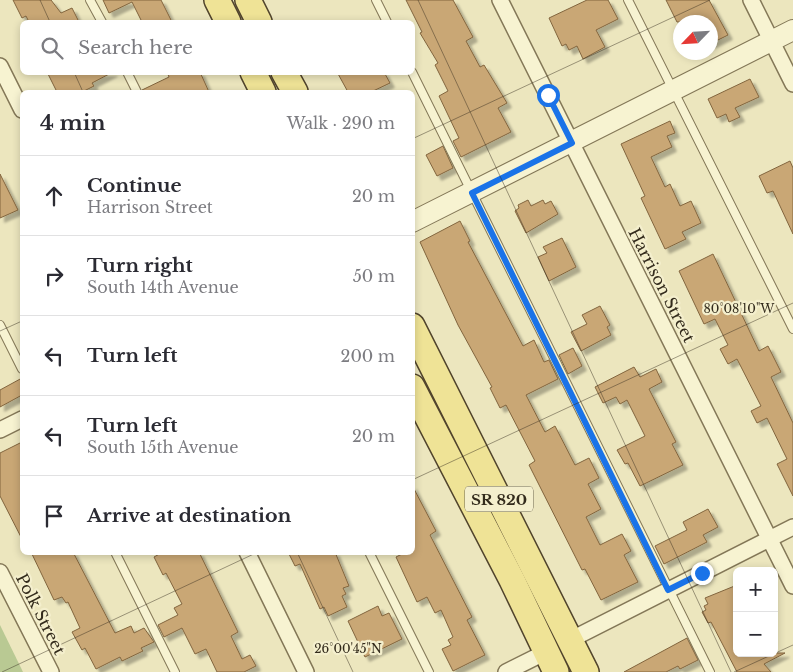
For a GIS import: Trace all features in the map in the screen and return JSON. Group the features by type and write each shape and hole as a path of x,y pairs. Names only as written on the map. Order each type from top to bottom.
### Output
{"main road":[{"path":"216,0 227,20"},
{"path":"248,0 258,20"},
{"path":"254,75 262,90"},
{"path":"286,75 293,90"},
{"name":"SR 820","path":"415,332 586,672"},
{"name":"SR 820","path":"415,393 512,580 551,662"},
{"path":"512,580 549,624 570,640"},
{"path":"551,662 570,672"}],"street":[{"name":"Harrison Street","path":"500,0 793,586"},
{"path":"751,0 793,84"},
{"path":"415,221 793,30"},
{"path":"0,66 20,106"},
{"path":"0,430 20,420"},
{"path":"570,640 793,527"},
{"path":"248,555 306,672"},
{"name":"Polk Street","path":"0,572 51,672"},
{"path":"506,672 551,662"}],"lane":[{"path":"90,0 101,20"},
{"path":"376,0 386,20"},
{"path":"628,0 793,328"},
{"path":"128,75 136,90"},
{"path":"413,75 710,672"},
{"path":"0,325 20,366"},
{"path":"116,555 175,672"},
{"path":"370,555 429,672"}],"green space":[{"path":"0,625 23,672 0,672"}],"building":[{"path":"13,0 51,0 61,13 72,8 78,20 28,20 26,16 22,18"},
{"path":"103,0 161,0 171,20 141,20 132,2 109,13"},
{"path":"406,0 453,0 473,37 466,41 480,67 484,65 507,103 498,108 511,132 461,157 453,141 459,138 439,96 448,91 435,65 438,63 420,33 422,32"},
{"path":"587,0 608,0 618,19 596,30 605,47 583,59 577,46 569,50 566,44 562,46 549,18"},
{"path":"666,0 709,0 717,15 674,15"},
{"path":"718,17 728,35 718,40"},
{"path":"48,75 107,75 92,83 94,86 86,90 56,90"},
{"path":"168,75 201,75 208,90 142,90 169,77"},
{"path":"339,75 386,75 390,83 375,90 347,90"},
{"path":"750,79 759,97 735,108 740,117 729,122 726,114 717,118 708,99"},
{"path":"670,121 675,133 667,136 672,147 651,157 665,187 670,184 680,206 691,201 701,223 682,232 686,239 665,249 641,198 645,196 621,144"},
{"path":"443,146 453,168 437,176 426,155"},
{"path":"790,161 793,168 793,234 773,191 767,193 759,176"},
{"path":"0,174 18,210 0,218"},
{"path":"528,200 531,206 543,200 545,204 551,201 558,214 526,233 515,211 519,208 518,205"},
{"path":"460,221 470,241 468,242 523,346 534,340 544,362 549,360 558,379 526,395 545,432 555,426 575,465 589,458 599,478 588,484 601,509 586,517 600,545 622,534 631,551 624,555 638,582 601,600 585,569 582,570 529,465 535,461 506,405 500,408 490,388 492,387 458,325 420,242"},
{"path":"562,238 576,267 549,281 538,257 547,253 543,247"},
{"path":"713,254 759,351 768,346 781,372 771,377 793,423 793,496 777,464 787,459 767,418 757,423 751,411 761,406 737,359 728,364 720,349 728,345 715,319 704,324 679,271"},
{"path":"600,306 610,325 607,327 611,335 581,351 571,332 587,324 582,315"},
{"path":"573,348 582,366 568,374 559,355"},
{"path":"634,367 640,377 656,369 662,382 649,389 676,442 672,444 683,465 640,486 628,463 625,464 617,450 645,436 627,400 620,404 616,397 603,403 595,387"},
{"path":"20,379 20,396 0,407 0,390"},
{"path":"20,443 20,535 0,496 0,453"},
{"path":"415,491 436,531 430,535 472,617 467,620 485,655 453,671 442,649 451,645 448,640 453,637 441,610 435,613 427,597 417,602 396,557 400,555 415,555"},
{"path":"708,509 718,527 703,535 707,542 664,564 655,546 687,530 683,522"},
{"path":"32,555 75,555 115,633 131,626 134,633 144,628 154,642 141,648 143,651 122,661 120,657 96,669 85,648 82,650 72,632 80,628 68,602 66,603 62,597 54,600"},
{"path":"158,555 200,555 238,632 231,636 242,659 250,655 256,666 244,672 217,672 206,649 195,654 182,628 164,637 158,625 178,615 174,608 182,604 166,573 163,575 154,557"},
{"path":"290,555 336,555 349,586 343,588 346,594 342,596 347,607 328,616 324,607 320,609 300,564 295,566"},
{"path":"733,587 733,657 777,657 764,664 771,672 737,672 711,622 708,623 702,612 706,610 704,606 708,604 705,598"},
{"path":"378,606 382,616 389,613 402,639 365,657 348,621"},
{"path":"687,638 698,660 680,669 678,666 666,672 624,672"}],"route":[{"path":"548,95 572,143 472,193 668,590 702,573"}]}
